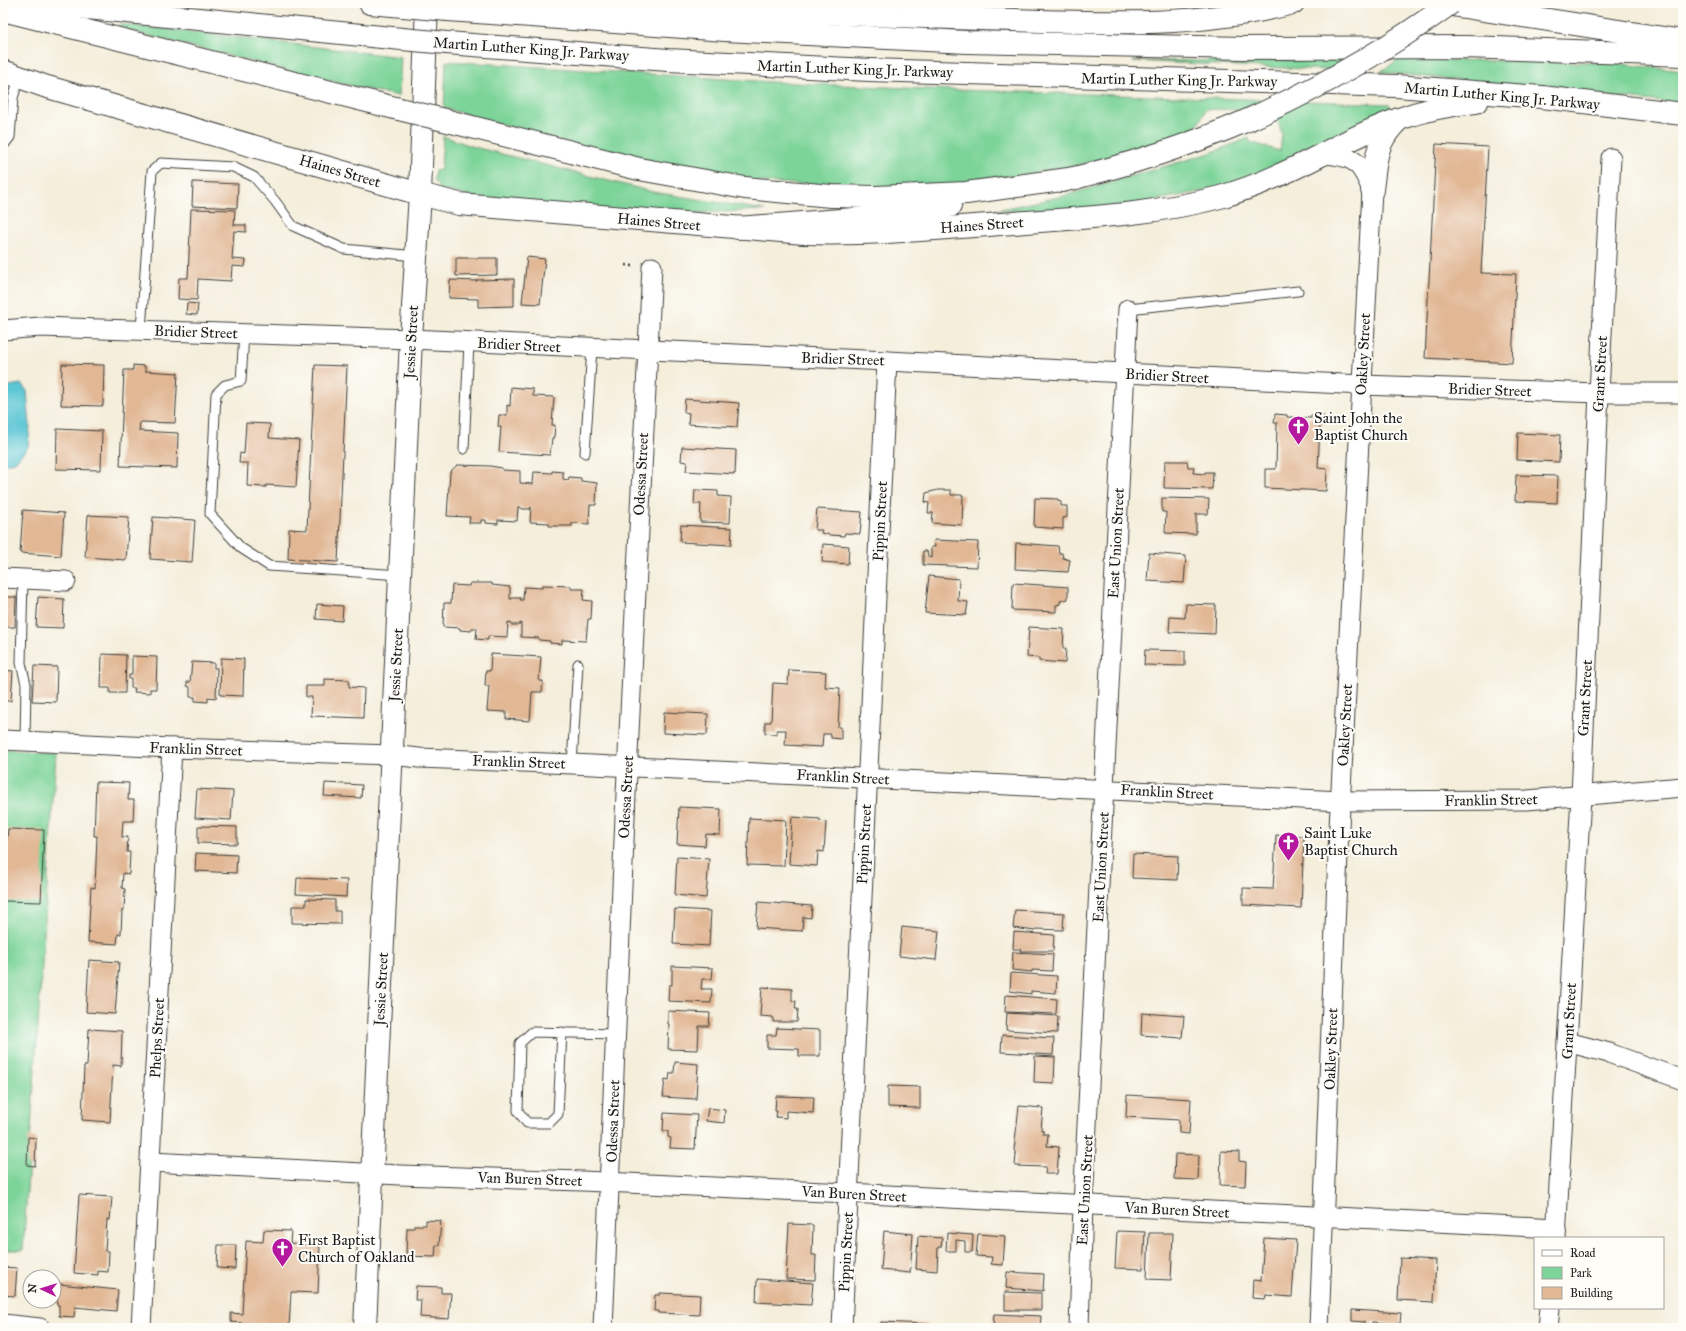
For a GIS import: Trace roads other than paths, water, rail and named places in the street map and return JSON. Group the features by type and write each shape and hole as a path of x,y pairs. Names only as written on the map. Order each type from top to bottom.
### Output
{"main road":[{"name":"Martin Luther King Jr. Parkway","path":"36,3 402,39 567,53 742,64 1006,75 1404,87 1542,98 1680,115"},
{"name":"Martin Luther King Jr. Parkway","path":"370,3 725,30 967,42 1244,48 1467,47 1683,55"},
{"name":"Jessie Street","path":"365,1328 411,339 420,194 427,3"},
{"path":"559,3 1135,23 1195,20 1251,12 1293,3"},
{"path":"1439,3 1683,41"},
{"path":"737,228 892,216 972,203 1076,178 1180,146 1248,120 1326,83 1403,37 1451,3"},
{"path":"3,10 639,169 745,188 831,196 876,197 966,193 1076,178"},
{"name":"Haines Street","path":"11,75 420,194 460,204 737,228 828,234 876,233 1104,216 1156,210 1221,196 1250,187 1276,177 1359,135 1402,117 1451,105 1542,98"},
{"path":"1372,190 1376,159 1380,143 1388,130 1402,117"}],"street":[{"name":"Oakley Street","path":"1319,1328 1341,801 1372,190 1365,172 1355,161 1342,155 1323,154"},
{"name":"Grant Street","path":"1556,1233 1581,796 1611,158"},
{"name":"Odessa Street","path":"603,1328 652,266"},
{"name":"East Union Street","path":"1079,1328 1128,309"},
{"name":"Bridier Street","path":"3,330 40,327 411,339 1362,385 1599,393 1683,393"},
{"name":"Pippin Street","path":"842,1328 887,361"},
{"path":"3,578 66,581"},
{"name":"Franklin Street","path":"3,740 172,748 392,755 419,758 1341,801 1527,800 1683,787"},
{"name":"Phelps Street","path":"141,1328 172,748"},
{"path":"1568,1042 1608,1053 1683,1080"},
{"name":"Van Buren Street","path":"151,1162 372,1174 610,1182 848,1193 1324,1218 1556,1233"},
{"path":"1548,1328 1550,1309"},
{"path":"3,1324 40,1328"}],"lane":[{"path":"3,146 10,137 13,98 11,75"},
{"path":"141,330 152,171 161,163 233,167 254,177 275,201 293,226 344,249 416,256"},
{"path":"1128,309 1298,291"},
{"path":"244,334 241,381 225,385 216,394 210,514 241,548 269,566 400,575"},
{"path":"464,450 469,343"},
{"path":"585,452 592,348"},
{"path":"23,579 21,663 26,684 25,741"},
{"path":"572,764 578,664"},
{"path":"562,1032 558,1114 548,1123 527,1123 518,1111 520,1043 532,1032 562,1032 616,1034"}],"water":[{"path":"21,384 27,391 30,426 28,447 15,462 3,464 3,387"}],"place":[{"name":"Saint John the Baptist Church","path":"1298,446"},
{"name":"Saint Luke Baptist Church","path":"1289,862"},
{"name":"First Baptist Church of Oakland","path":"282,1268"}]}
